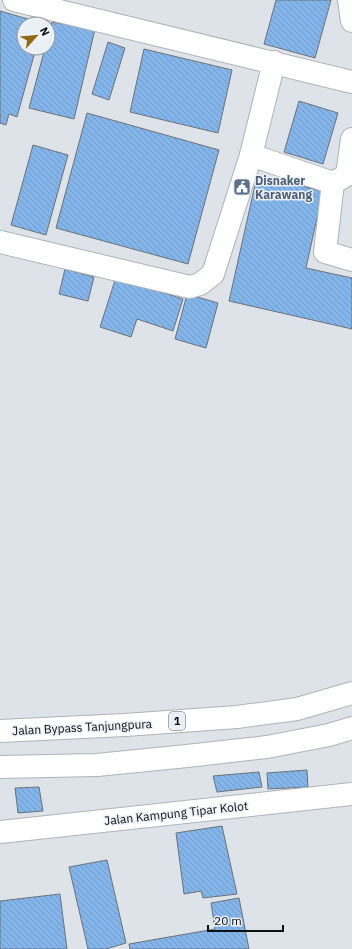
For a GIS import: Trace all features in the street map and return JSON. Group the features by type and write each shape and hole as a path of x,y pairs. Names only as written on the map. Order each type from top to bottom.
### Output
{"main road":[{"path":"14,0 352,82"},
{"path":"349,0 352,21"},
{"path":"0,242 190,287 198,285 212,274 251,155 274,62"},
{"path":"352,139 344,179 325,252 352,260"},
{"path":"251,155 344,179"},
{"name":"Jalan Bypass Tanjungpura","path":"0,731 237,717 297,710 352,693"},
{"path":"0,767 97,765 187,756 268,747 329,735 352,728"},
{"name":"Jalan Kampung Tipar Kolot","path":"0,832 352,794"}],"building":[{"path":"276,0 331,0 315,58 264,44"},
{"path":"0,11 18,16 16,16 16,56 34,56 17,117 9,114 6,125 0,123"},
{"path":"56,23 95,29 74,119 29,108 43,56 56,56"},
{"path":"108,42 125,48 109,100 92,94"},
{"path":"144,49 232,70 218,133 130,112"},
{"path":"299,101 338,113 323,164 284,152"},
{"path":"87,113 219,150 188,264 56,228"},
{"path":"33,145 68,155 46,235 11,225"},
{"path":"257,176 323,191 306,268 352,278 352,329 229,301"},
{"path":"65,269 94,277 88,301 59,294"},
{"path":"116,277 183,299 173,331 137,319 131,337 100,327"},
{"path":"187,294 218,303 206,348 175,339"},
{"path":"307,770 308,787 268,789 267,773"},
{"path":"259,772 262,787 217,792 213,776"},
{"path":"39,787 43,811 18,813 15,788"},
{"path":"222,826 237,894 203,898 201,891 184,894 176,833"},
{"path":"107,860 126,943 106,949 88,949 69,867"},
{"path":"60,894 67,949 0,949 0,901"},
{"path":"239,898 249,949 130,949 129,944 215,929 211,903"}],"place":[{"name":"Disnaker Karawang","path":"242,187"}]}
